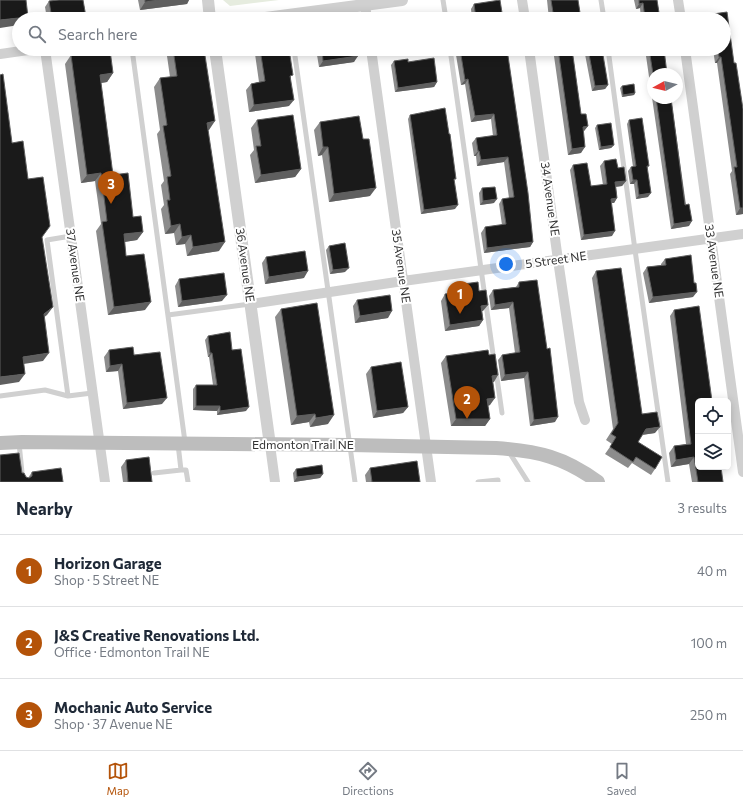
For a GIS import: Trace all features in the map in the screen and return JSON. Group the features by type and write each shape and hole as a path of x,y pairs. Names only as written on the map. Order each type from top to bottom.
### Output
{"main road":[{"name":"Edmonton Trail NE","path":"0,443 99,442 350,445 525,450 558,459 585,472 598,482"}],"street":[{"path":"208,0 209,12"},
{"path":"321,12 402,0"},
{"path":"522,0 524,12"},
{"path":"678,0 680,12"},
{"path":"365,5 366,12"},
{"path":"0,54 12,52"},
{"name":"37 Avenue NE","path":"46,56 104,482"},
{"name":"36 Avenue NE","path":"216,56 275,482"},
{"name":"35 Avenue NE","path":"372,56 430,482"},
{"name":"34 Avenue NE","path":"530,56 579,402 584,420"},
{"name":"33 Avenue NE","path":"686,56 743,472"},
{"name":"5 Street NE","path":"251,304 403,281 743,234"}],"lane":[{"path":"443,0 445,12"},
{"path":"601,0 603,12"},
{"path":"133,56 168,315 182,443 181,470"},
{"path":"295,56 355,482"},
{"path":"451,56 502,414"},
{"path":"609,56 668,482"},
{"path":"68,396 47,240 71,236"},
{"path":"168,315 251,304"},
{"path":"0,396 45,390 68,396 92,393"},
{"path":"18,442 23,482"},
{"path":"507,449 528,482"},
{"path":"154,473 186,470 188,482"},
{"path":"478,482 498,480 498,482"}],"shaded area":[{"path":"223,0 279,0 230,6"}],"building":[{"path":"0,0 26,0 27,12 12,12 12,19 0,20"},
{"path":"83,0 85,12 51,12 49,1"},
{"path":"145,0 159,0 145,2"},
{"path":"500,0 502,12 475,12 474,4"},
{"path":"551,0 578,0 580,12 553,12"},
{"path":"639,0 657,0 659,12 644,12 643,3 639,4"},
{"path":"731,41 743,109 743,208 740,208 734,167 737,167 721,57 719,57 731,56"},
{"path":"71,56 111,56 113,73 100,75 113,175 128,173 133,217 141,216 143,232 124,234 126,256 144,254 151,302 114,307 102,222 107,221 101,173 87,175"},
{"path":"174,56 205,56 215,121 207,123 225,242 193,247 191,235 182,237 180,224 171,226 167,200 170,200 167,177 171,176 163,126 167,125 160,78 177,76"},
{"path":"261,56 290,56 293,75 290,76 294,100 254,105 251,84 265,81"},
{"path":"323,56 358,56 323,61"},
{"path":"461,56 508,56 528,193 533,242 487,248 485,227 506,224 502,199 514,197 508,157 481,160 476,138 497,135 494,114 475,116 468,79 465,80"},
{"path":"559,56 573,56 581,114 586,114 588,126 583,127 585,147 572,149"},
{"path":"589,56 603,56 608,85 595,86"},
{"path":"650,56 665,56 666,68 652,68"},
{"path":"434,58 437,82 398,88 394,61 408,59 408,62"},
{"path":"3,74 12,143 23,141 28,179 43,177 50,226 42,237 53,307 44,314 49,353 23,357 25,374 0,377 0,75"},
{"path":"634,84 635,93 623,95 622,86"},
{"path":"657,104 672,104 685,205 689,204 692,221 674,224"},
{"path":"445,108 450,134 458,205 424,210 410,115"},
{"path":"293,115 301,169 261,175 256,146 261,146 257,120"},
{"path":"359,116 363,139 369,139 376,188 334,194 328,147 323,147 320,122"},
{"path":"642,118 649,166 647,166 651,193 639,195 637,180 633,180 631,167 636,166 629,120"},
{"path":"611,123 614,145 601,147 597,125"},
{"path":"616,159 618,168 624,167 626,181 615,182 617,198 611,199 615,231 584,235 573,165 587,163 591,186 607,184 604,161"},
{"path":"495,187 497,199 483,201 482,188"},
{"path":"345,243 349,268 333,270 329,246"},
{"path":"305,251 308,271 269,277 266,257"},
{"path":"691,255 694,283 696,283 697,292 653,297 647,267 666,265 665,259"},
{"path":"621,268 642,414 657,412 660,427 646,429 638,442 662,457 655,469 636,457 633,462 610,447 616,437 611,434 618,423 596,271"},
{"path":"224,273 227,295 182,301 179,279"},
{"path":"537,280 547,349 550,348 558,417 534,420 528,372 505,375 502,355 520,352 513,302 495,305 493,290 519,287 519,282"},
{"path":"478,282 479,291 486,290 488,305 481,306 483,320 450,325 445,294 457,293 456,285"},
{"path":"390,295 392,311 360,316 357,300"},
{"path":"317,303 334,415 316,418 315,414 297,416 281,309"},
{"path":"699,306 712,398 695,398 695,463 694,457 676,460 674,446 691,444 674,310"},
{"path":"230,332 232,350 241,349 249,407 220,411 220,406 196,406 196,385 217,385 208,336"},
{"path":"133,347 134,355 160,352 167,398 127,403 122,364 110,366 109,350"},
{"path":"488,350 489,355 495,354 498,375 492,376 495,398 487,399 490,419 456,419 446,356"},
{"path":"401,362 408,407 377,411 371,367"},
{"path":"19,453 22,473 24,473 26,477 29,478 32,476 32,472 61,468 63,482 0,482 0,455"},
{"path":"149,457 152,482 128,482 126,460"},
{"path":"417,461 420,482 372,482 370,468"},
{"path":"322,465 323,474 297,477 296,469"},
{"path":"696,470 721,470 723,482 698,482"}],"place":[{"name":"Mochanic Auto Service","path":"111,204"},
{"name":"Horizon Garage","path":"460,314"},
{"name":"J&S Creative Renovations Ltd.","path":"467,419"}]}
